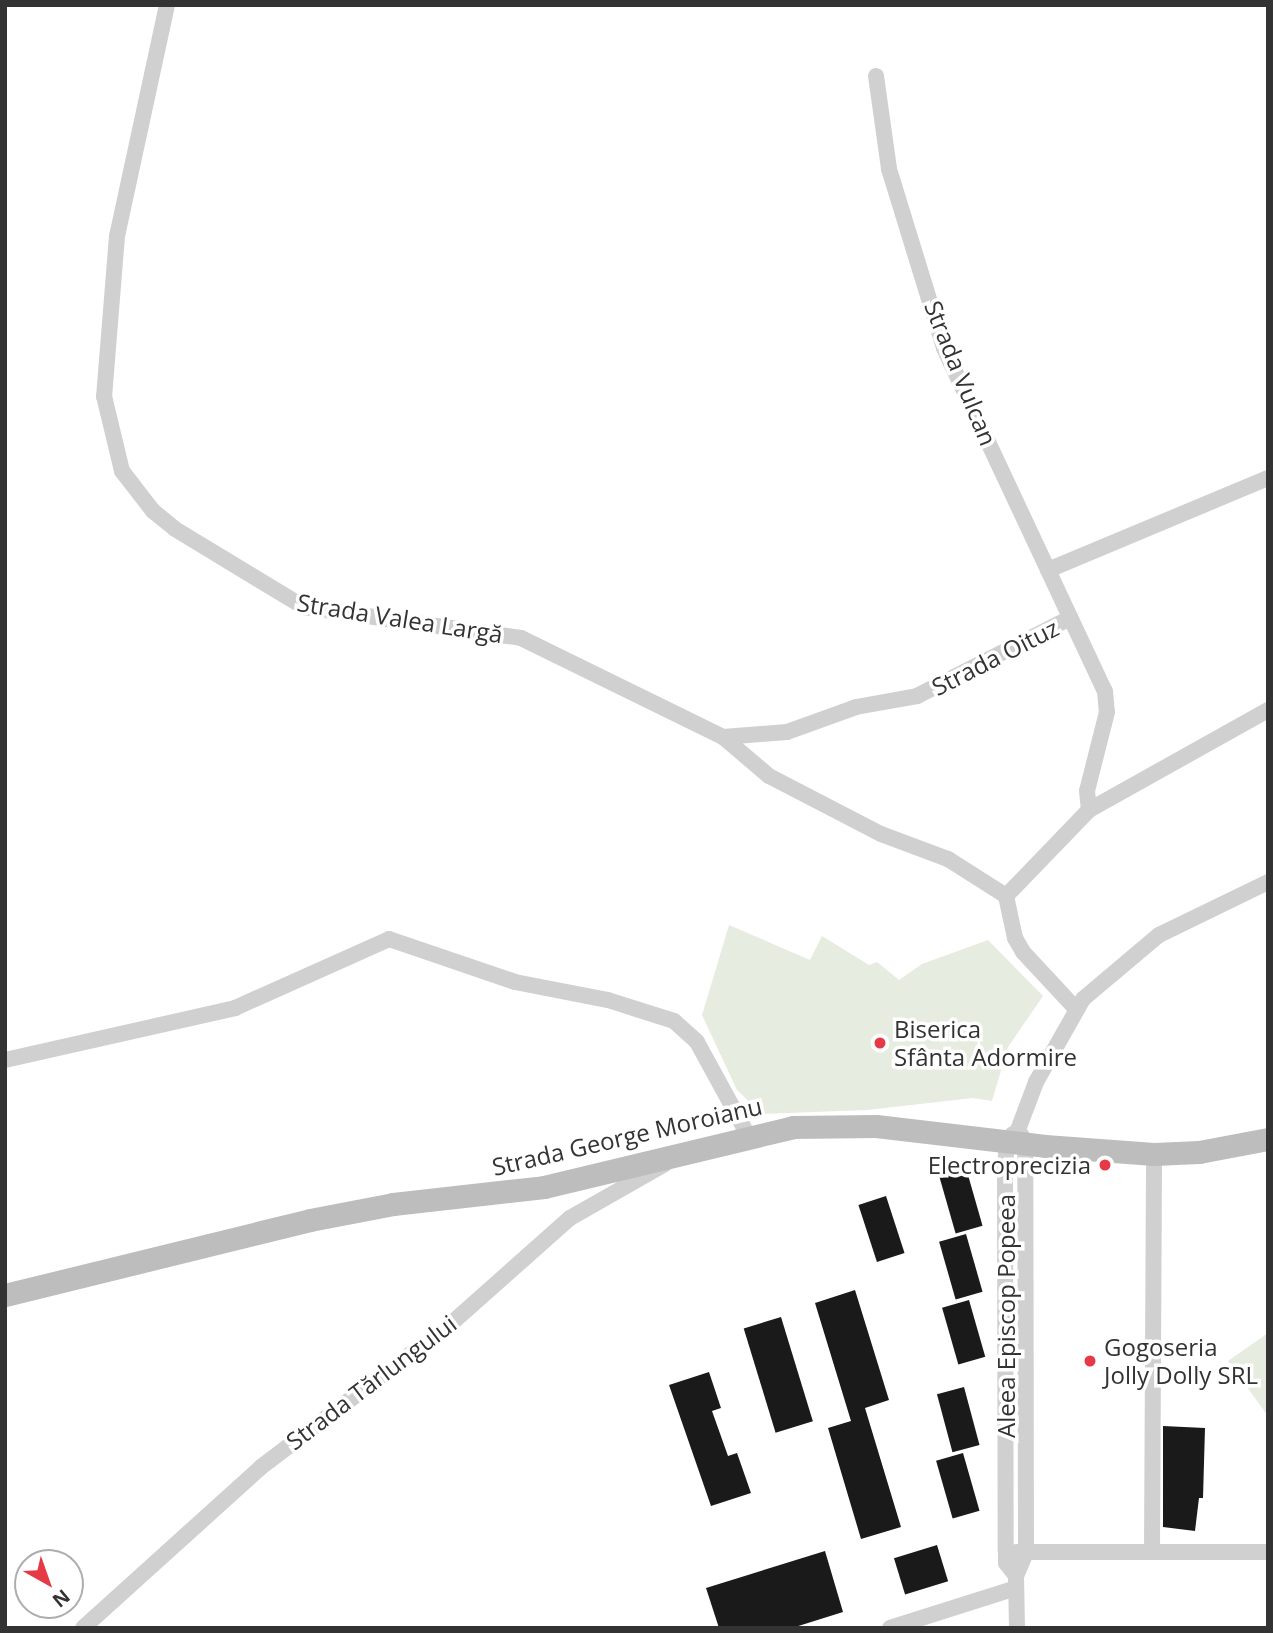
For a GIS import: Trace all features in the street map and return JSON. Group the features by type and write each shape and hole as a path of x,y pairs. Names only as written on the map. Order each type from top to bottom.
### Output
{"main road":[{"name":"Strada George Moroianu","path":"5,1295 310,1220 393,1204 544,1186 748,1135 847,1124 1154,1154 1199,1152 1268,1139"}],"street":[{"name":"Strada Valea Largă","path":"167,5 117,236 104,396 114,452 133,489 174,529 288,601 508,634 723,737 769,776 881,834 948,859 1006,896"},
{"name":"Strada Vulcan","path":"876,76 888,169 944,348 1070,618"},
{"path":"1048,570 1268,478"},
{"name":"Strada Oituz","path":"723,737 787,732 856,707 917,696 1070,618 1107,701 1087,791 1089,810"},
{"path":"1075,1008 1023,952 1015,938 1006,896 1089,810 1268,710"},
{"path":"1017,1139 1036,1082 1075,1008 1159,935 1268,882"},
{"path":"5,1060 235,1008 389,939 515,982 608,1000 674,1021 697,1042 748,1135"},
{"name":"Aleea Episcop Popeea","path":"1017,1139 1026,1552 1016,1582 1017,1628"},
{"name":"Aleea Episcop Popeea","path":"1016,1582 1006,1563 1006,1552 1017,1139"},
{"path":"1152,1550 1154,1154"},
{"name":"Strada Tărlungului","path":"83,1628 296,1438 454,1321 570,1219 672,1156"},
{"path":"1006,1552 1268,1552"},
{"path":"890,1628 1016,1582"}],"shaded area":[{"path":"729,925 810,960 822,936 869,965 877,962 899,980 922,964 988,940 1043,996 1008,1047 992,1101 973,1098 867,1110 762,1114 737,1090 702,1015"},
{"path":"1268,1333 1268,1416 1228,1361"}],"building":[{"path":"966,1168 983,1226 956,1233 939,1176"},
{"path":"886,1196 905,1253 877,1262 858,1205"},
{"path":"966,1234 983,1292 956,1299 939,1242"},
{"path":"855,1290 889,1400 865,1408 901,1527 861,1539 828,1428 851,1421 815,1303"},
{"path":"969,1300 985,1357 958,1364 942,1308"},
{"path":"781,1317 813,1421 776,1433 744,1328"},
{"path":"709,1372 721,1408 712,1411 728,1456 737,1453 751,1493 711,1506 669,1385"},
{"path":"964,1387 980,1445 952,1452 937,1394"},
{"path":"1163,1426 1205,1428 1203,1498 1199,1498 1195,1531 1163,1527"},
{"path":"963,1453 980,1511 953,1518 936,1461"},
{"path":"937,1545 948,1581 905,1594 894,1558"},
{"path":"825,1551 843,1612 792,1628 719,1628 706,1588"}],"place":[{"name":"Biserica Sfânta Adormire","path":"880,1043"},
{"name":"Electroprecizia","path":"1105,1165"},
{"name":"Gogoseria Jolly Dolly SRL","path":"1090,1361"}]}
